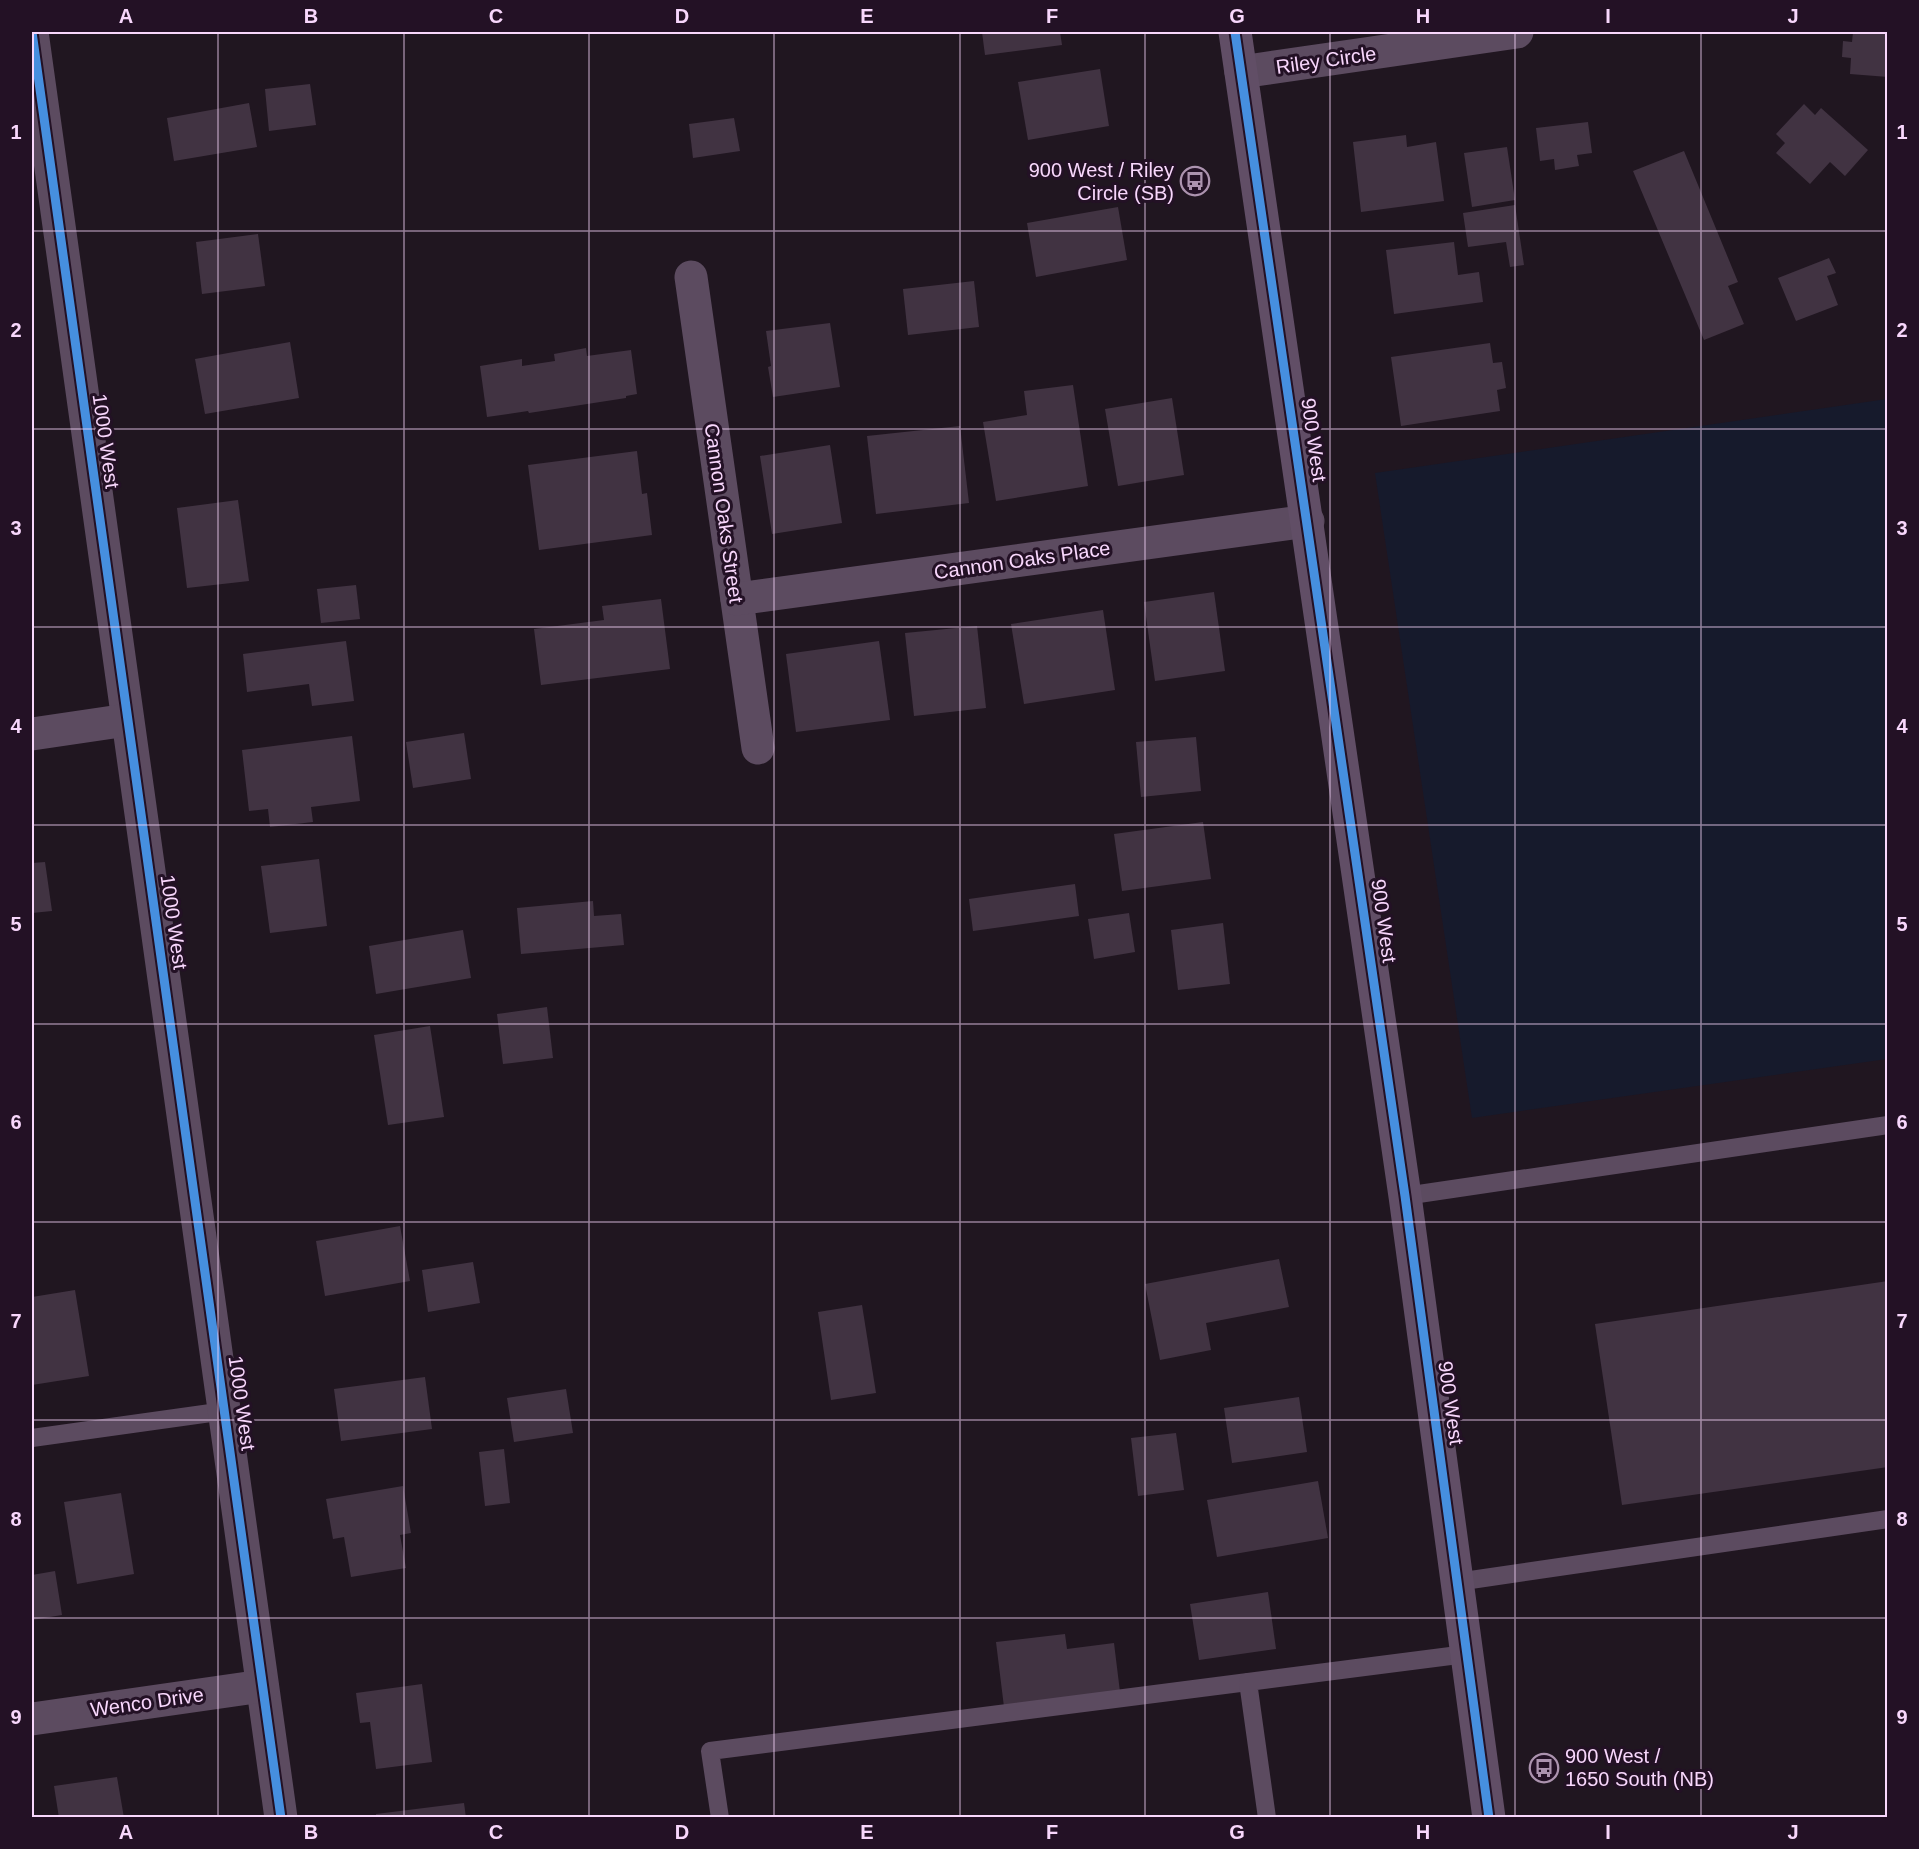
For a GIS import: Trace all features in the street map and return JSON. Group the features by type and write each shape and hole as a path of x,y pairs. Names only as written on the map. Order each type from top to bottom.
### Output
{"main road":[{"name":"900 West","path":"1235,32 1405,1196 1489,1818"}],"street":[{"name":"1000 West","path":"32,32 281,1818"},
{"name":"Riley Circle","path":"1241,72 1517,32"},
{"name":"Cannon Oaks Street","path":"691,277 758,748"},
{"name":"Cannon Oaks Place","path":"737,599 1308,521"},
{"path":"32,734 127,720"},
{"name":"Wenco Drive","path":"32,1719 262,1686"}],"lane":[{"path":"1405,1196 1887,1125"},
{"path":"32,1438 225,1411"},
{"path":"1457,1582 1887,1519"},
{"path":"720,1818 710,1751 1466,1654"},
{"path":"1248,1682 1267,1818"}],"shaded area":[{"path":"1887,399 1887,1059 1472,1118 1375,473"}],"building":[{"path":"982,32 1060,32 1062,45 985,55"},
{"path":"1853,32 1888,32 1888,77 1850,74 1851,58 1842,57 1843,41 1852,42"},
{"path":"1100,69 1109,126 1028,140 1018,82"},
{"path":"310,84 316,125 269,131 265,89"},
{"path":"249,103 257,147 174,161 167,118"},
{"path":"1804,104 1815,115 1821,108 1868,150 1845,176 1830,162 1810,184 1776,153 1785,143 1776,134"},
{"path":"734,118 740,151 693,158 689,124"},
{"path":"1588,122 1592,153 1577,155 1579,166 1555,170 1554,159 1540,161 1536,128"},
{"path":"1406,135 1407,147 1436,142 1444,201 1361,212 1353,142"},
{"path":"1507,147 1515,200 1472,207 1464,153"},
{"path":"1684,151 1738,282 1728,286 1744,324 1704,340 1633,171"},
{"path":"1515,205 1524,265 1510,267 1506,242 1468,247 1463,213"},
{"path":"1118,207 1127,260 1036,277 1027,223"},
{"path":"258,234 265,286 202,294 196,242"},
{"path":"1454,242 1458,275 1479,272 1483,302 1394,314 1386,250"},
{"path":"1829,258 1836,273 1827,276 1838,305 1796,321 1778,278"},
{"path":"974,281 979,327 908,335 903,289"},
{"path":"830,323 840,387 773,397 768,367 771,366 766,331"},
{"path":"290,342 299,398 205,414 195,359"},
{"path":"1490,343 1493,363 1502,362 1506,388 1497,390 1500,411 1401,426 1391,357"},
{"path":"586,348 587,356 631,350 637,394 626,396 626,398 529,413 528,411 487,417 480,366 522,359 522,366 555,361 554,354"},
{"path":"1073,385 1088,486 996,501 983,422 1027,415 1024,391"},
{"path":"1172,398 1184,475 1118,486 1105,409"},
{"path":"960,426 969,503 876,514 867,436"},
{"path":"830,445 842,523 772,534 760,456"},
{"path":"637,451 642,494 647,493 652,535 539,550 528,465"},
{"path":"238,500 249,581 187,588 177,508"},
{"path":"356,585 360,619 321,623 317,589"},
{"path":"1214,592 1225,671 1155,681 1144,602"},
{"path":"661,599 670,669 541,685 534,629 604,620 602,606"},
{"path":"1103,610 1115,690 1024,704 1011,624"},
{"path":"977,626 986,708 914,716 905,633"},
{"path":"346,641 354,701 312,706 309,684 247,692 243,654"},
{"path":"879,641 890,720 796,732 786,654"},
{"path":"464,733 471,779 413,788 406,742"},
{"path":"352,736 360,801 311,807 313,822 270,827 268,809 249,811 242,750"},
{"path":"1196,737 1201,791 1141,797 1136,742"},
{"path":"1203,822 1211,879 1122,891 1114,834"},
{"path":"319,859 327,926 270,933 261,866"},
{"path":"45,862 52,911 32,913 32,863"},
{"path":"1075,884 1079,916 973,931 969,899"},
{"path":"593,901 594,916 621,914 624,945 521,954 517,908"},
{"path":"1129,913 1135,952 1094,959 1088,919"},
{"path":"1223,923 1230,984 1178,990 1171,930"},
{"path":"463,930 471,978 376,994 369,946"},
{"path":"547,1007 553,1058 503,1064 497,1014"},
{"path":"430,1026 444,1117 388,1125 374,1035"},
{"path":"400,1226 410,1281 325,1296 316,1241"},
{"path":"1279,1259 1289,1307 1206,1323 1211,1350 1160,1360 1145,1284"},
{"path":"473,1262 480,1303 428,1312 422,1270"},
{"path":"1888,1281 1888,1467 1622,1505 1595,1324"},
{"path":"75,1290 89,1376 32,1385 32,1297"},
{"path":"862,1305 876,1393 831,1400 818,1312"},
{"path":"425,1377 432,1429 341,1441 334,1389"},
{"path":"566,1389 573,1433 514,1442 507,1398"},
{"path":"1299,1397 1307,1452 1232,1463 1224,1408"},
{"path":"1176,1433 1184,1490 1138,1496 1131,1438"},
{"path":"504,1449 510,1503 485,1506 479,1452"},
{"path":"1318,1481 1328,1538 1217,1557 1207,1500"},
{"path":"403,1486 411,1533 400,1535 406,1568 351,1577 344,1537 333,1539 326,1499"},
{"path":"121,1493 134,1574 77,1584 64,1502"},
{"path":"55,1571 62,1615 32,1620 32,1575"},
{"path":"1268,1592 1276,1649 1199,1660 1190,1604"},
{"path":"1065,1634 1067,1649 1114,1643 1120,1692 1004,1707 996,1642"},
{"path":"422,1684 432,1762 376,1769 370,1722 360,1723 356,1693"},
{"path":"117,1777 124,1818 59,1818 54,1786"},
{"path":"464,1803 466,1818 376,1818 376,1814"}],"cycle path":[{"path":"32,32 281,1818"},
{"path":"1235,32 1405,1196 1489,1818"}],"place":[{"name":"900 West / Riley Circle (SB)","path":"1195,181"},
{"name":"900 West / 1650 South (NB)","path":"1544,1768"}]}
